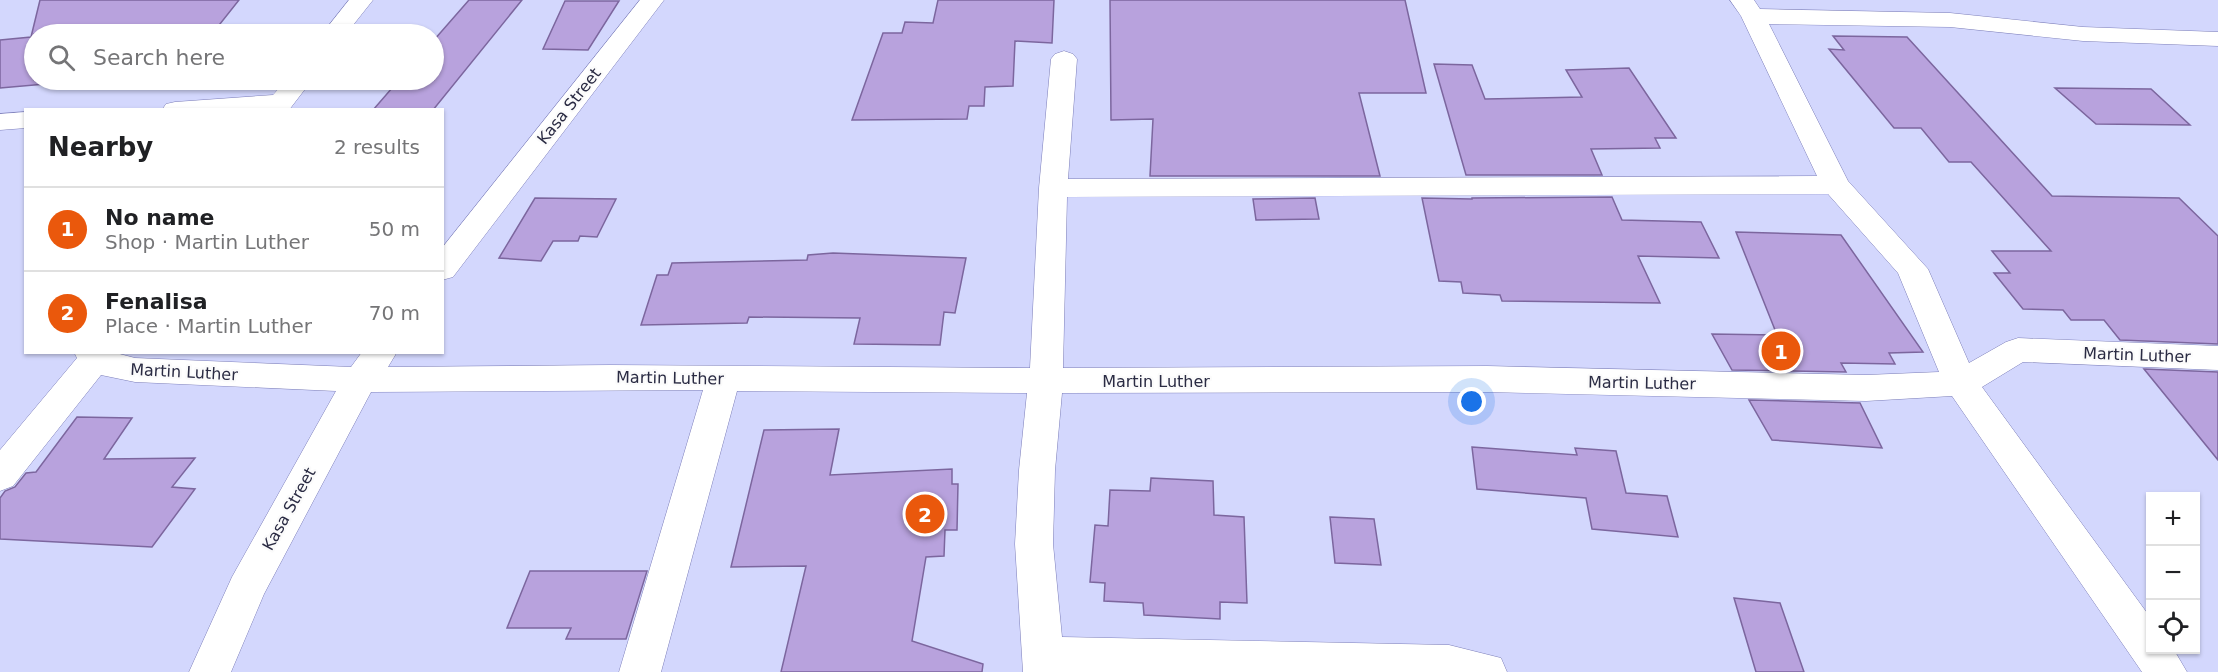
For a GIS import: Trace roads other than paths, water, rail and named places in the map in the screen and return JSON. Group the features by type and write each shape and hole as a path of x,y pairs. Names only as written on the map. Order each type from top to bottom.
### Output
{"street":[{"path":"342,24 361,0"},
{"name":"Kasa Street","path":"444,267 652,0"},
{"path":"1747,8 1950,20 2083,34 2218,39"},
{"path":"1747,8 1836,185 1912,269 1961,383 2166,672"},
{"path":"1064,59 1053,188 1046,381 1037,470 1034,544 1043,663 1449,664 1486,672"},
{"path":"226,108 278,106 291,90"},
{"path":"0,122 24,120"},
{"path":"1053,188 1836,185"},
{"name":"Martin Luther","path":"93,356 110,367 161,372 370,366 723,379 1046,381 1487,379 1866,388 1961,383 2018,350 2218,358"},
{"path":"0,476 93,356"},
{"name":"Kasa Street","path":"210,672 246,589 370,366"},
{"path":"640,672 723,379"}],"place":[{"name":"No name","path":"1781,351"},
{"name":"Fenalisa","path":"925,514"}]}
